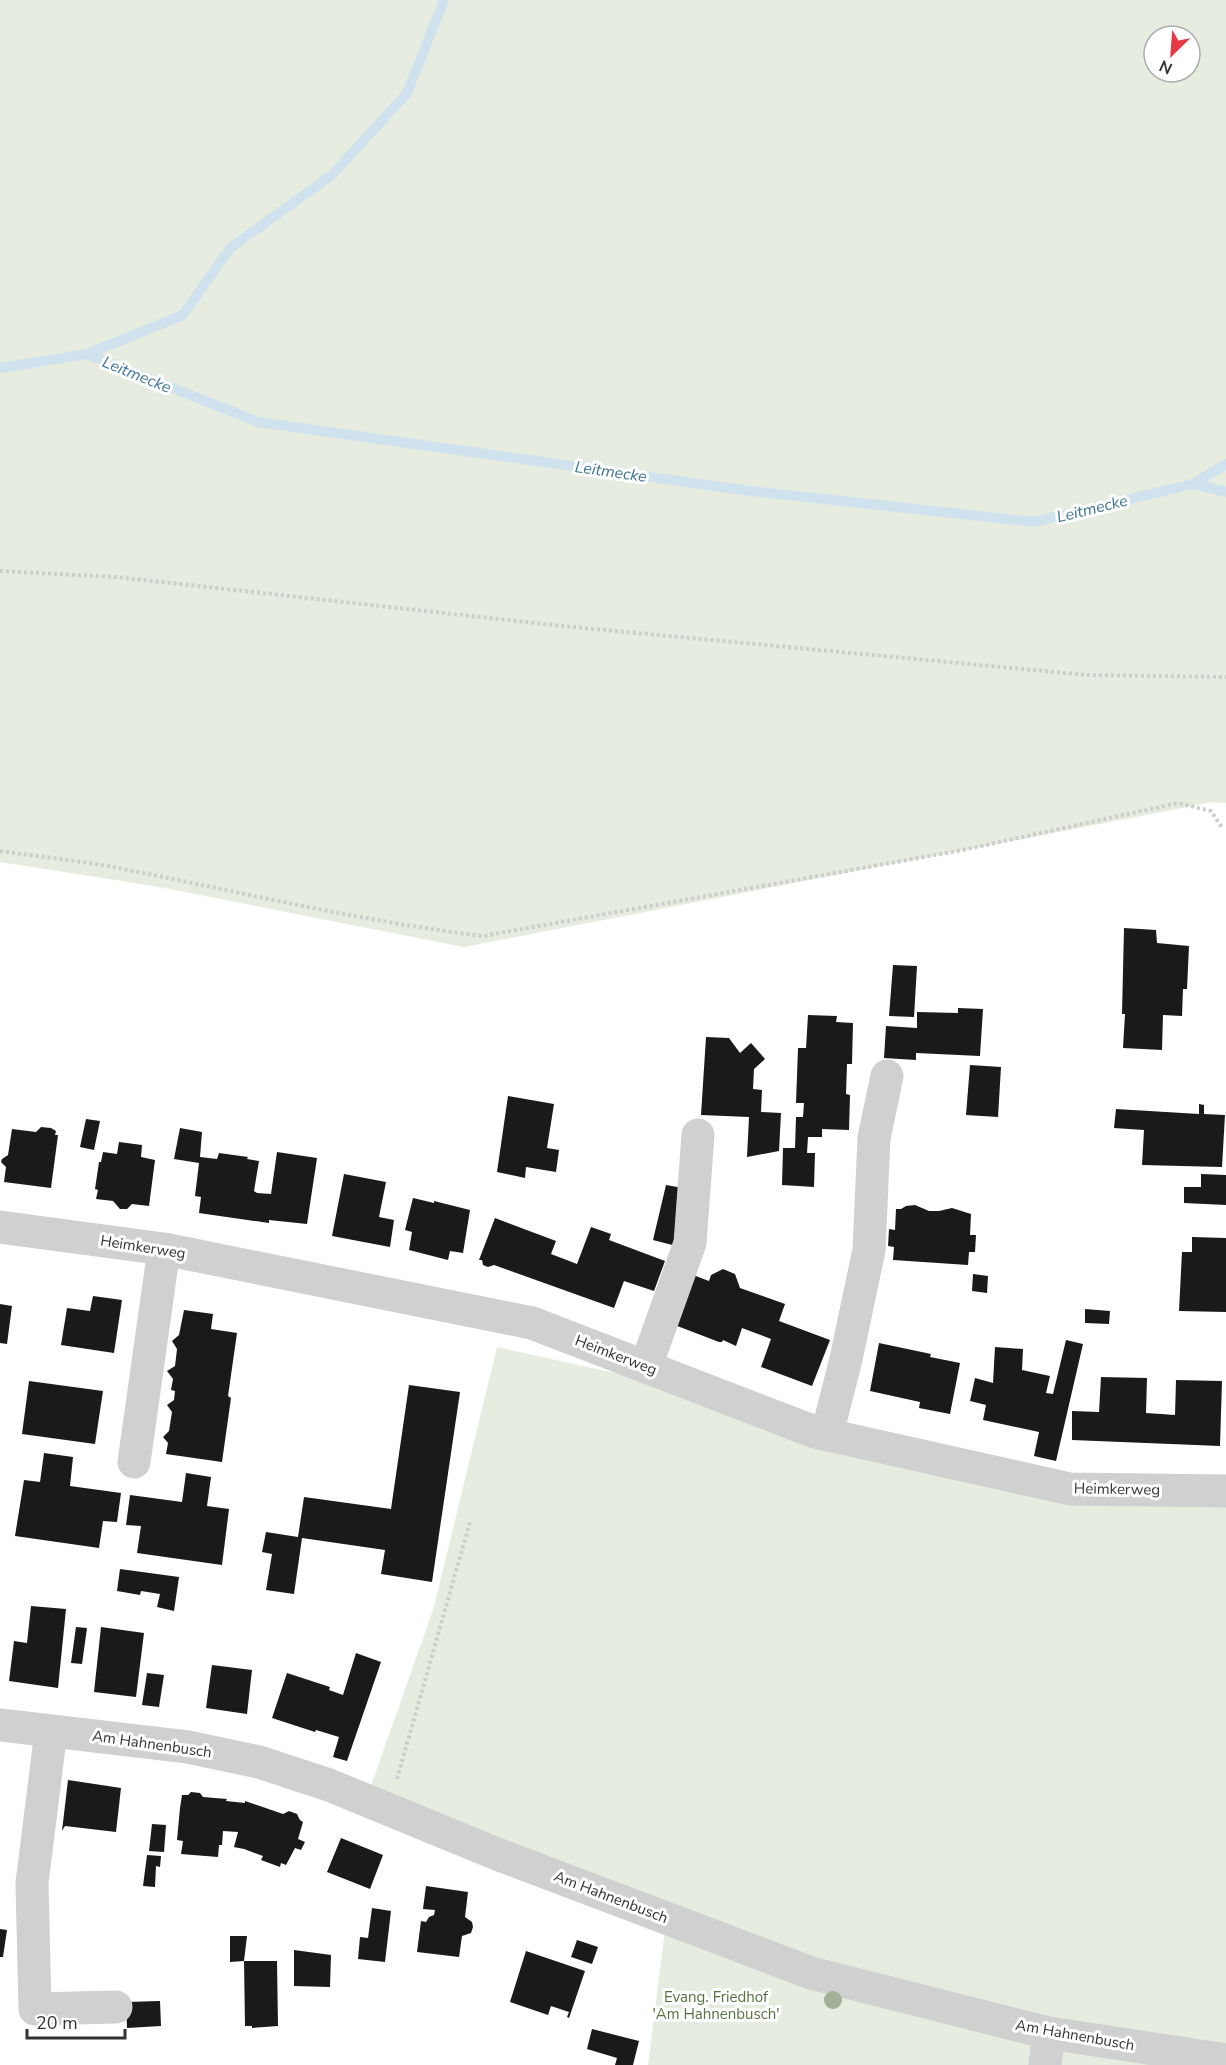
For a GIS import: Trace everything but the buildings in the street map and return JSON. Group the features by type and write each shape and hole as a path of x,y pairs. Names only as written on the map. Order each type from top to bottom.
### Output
{"street":[{"path":"827,1434 846,1359 869,1250 874,1138 887,1076"},
{"path":"646,1366 690,1243 698,1135"},
{"name":"Heimkerweg","path":"0,1227 164,1249 532,1323 815,1432 1070,1489 1226,1491"},
{"path":"134,1462 164,1249"},
{"name":"Am Hahnenbusch","path":"0,1725 188,1748 259,1762 329,1785 497,1854 811,1973 1049,2033 1226,2060"},
{"path":"51,1731 32,1884 35,2009 116,2007"},
{"path":"1045,2065 1049,2033"}],"path":[{"path":"0,572 116,577 562,626 1087,675 1226,676"},
{"path":"0,851 105,866 345,914 483,936 963,850 1178,804 1211,811 1223,829"},
{"path":"388,1809 470,1522"}],"green space":[{"path":"0,0 1226,0 1226,803 1213,802 464,947 154,886 0,862"},
{"name":"Evang. Friedhof 'Am Hahnenbusch'","path":"497,1347 729,1398 1070,1489 1226,1491 1226,2065 648,2065 666,1922 366,1800 434,1607"}],"waterway":[{"path":"87,354 183,315 230,248 332,175 407,93 444,0"},
{"name":"Leitmecke","path":"0,368 87,354 258,422 750,491 1034,522 1193,484 1226,464"},
{"path":"1193,484 1226,492"}]}
